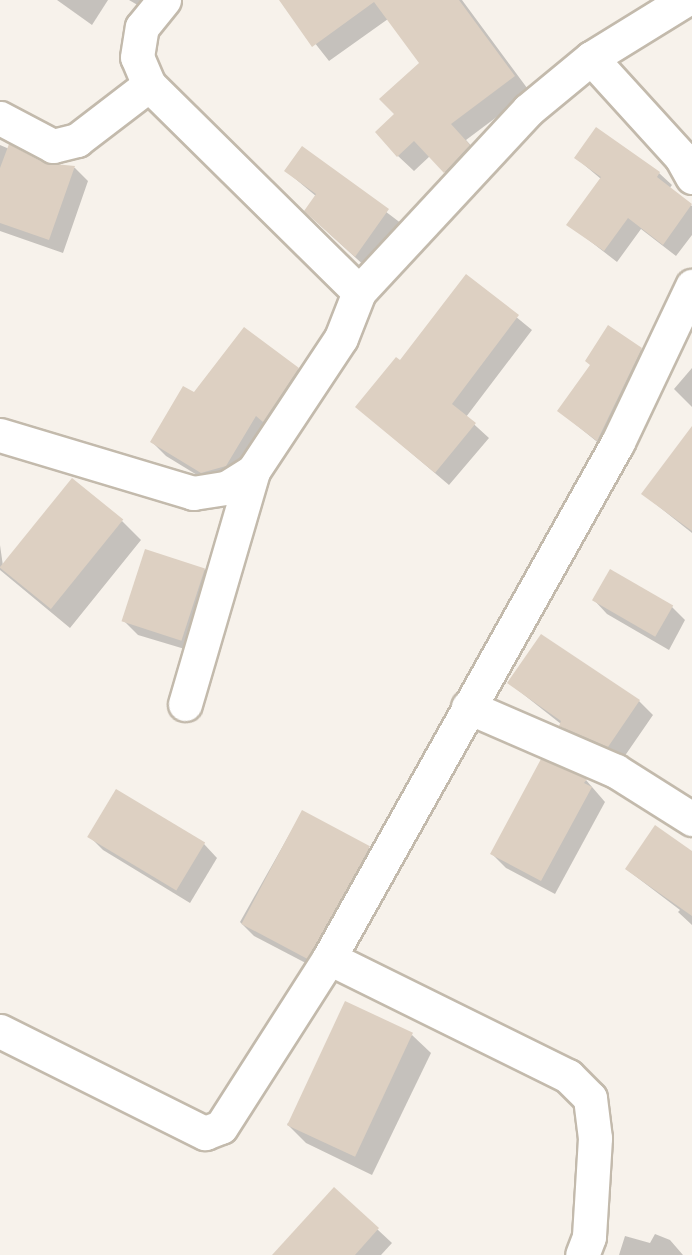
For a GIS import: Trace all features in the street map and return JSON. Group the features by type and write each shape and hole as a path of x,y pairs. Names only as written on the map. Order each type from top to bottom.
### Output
{"street":[{"path":"164,0 142,27 136,57 149,86 359,292"},
{"path":"184,704 253,471 341,338 359,292 528,110 591,58 685,0"},
{"path":"591,58 681,157 692,177"},
{"path":"0,118 53,146 77,140 149,86"},
{"path":"0,1031 205,1133 221,1126 329,958 618,442 692,286"},
{"path":"0,435 193,493 226,488 253,471"},
{"path":"468,707 616,771 692,819"},
{"path":"329,958 568,1076 590,1098 595,1137 589,1237 582,1255"}],"building":[{"path":"279,0 459,0 515,76 451,124 470,145 444,173 414,141 397,157 375,132 394,114 379,99 419,63 374,2 312,47"},
{"path":"596,127 660,172 657,177 692,204 663,245 628,218 604,251 566,225 601,177 574,158"},
{"path":"9,144 44,163 75,166 49,240 0,223 0,168"},
{"path":"302,146 389,209 355,257 304,211 316,194 284,171"},
{"path":"466,274 519,315 452,404 476,423 435,473 355,407 396,357 400,360"},
{"path":"608,325 642,348 597,441 557,411 590,365 585,361"},
{"path":"244,327 299,368 263,422 256,416 226,466 201,473 150,442 183,386 194,392"},
{"path":"692,426 692,531 641,494"},
{"path":"72,478 123,520 51,609 0,567"},
{"path":"145,549 205,568 181,641 122,621"},
{"path":"610,569 673,606 655,637 592,600"},
{"path":"541,634 640,700 608,747 559,726 561,721 507,683"},
{"path":"541,759 587,779 584,783 592,787 541,881 490,854"},
{"path":"116,789 205,843 176,891 87,837"},
{"path":"302,810 370,846 309,960 241,924"},
{"path":"655,825 692,851 692,916 625,869"},
{"path":"345,1001 413,1033 355,1157 287,1125"},
{"path":"334,1187 379,1228 355,1255 272,1255"}]}
